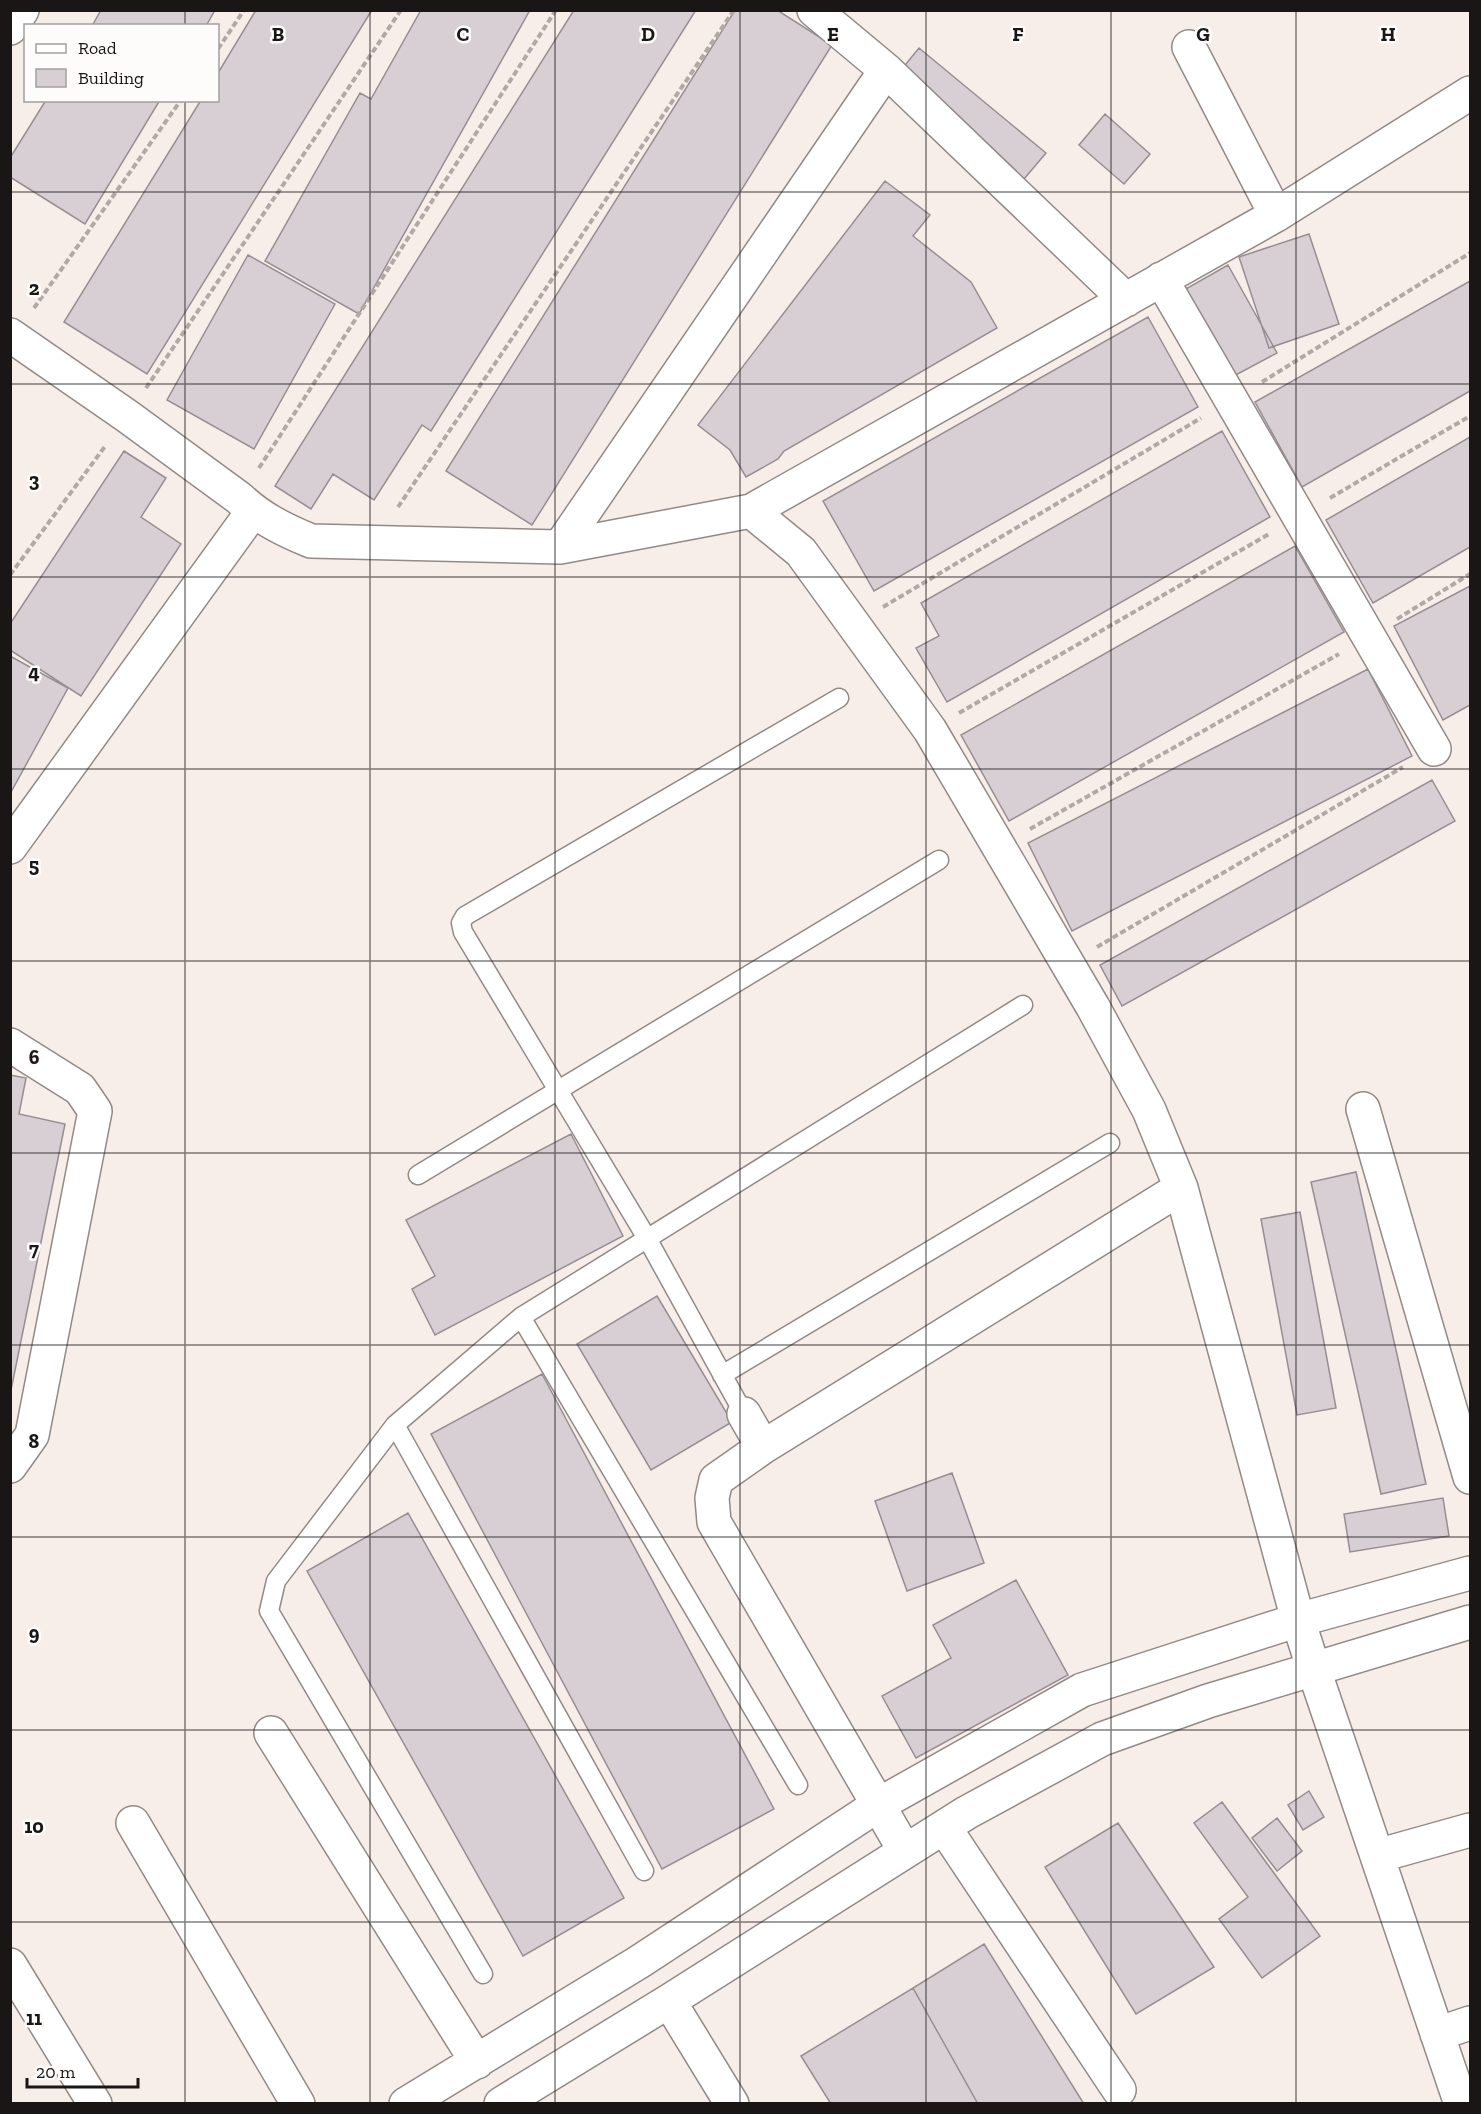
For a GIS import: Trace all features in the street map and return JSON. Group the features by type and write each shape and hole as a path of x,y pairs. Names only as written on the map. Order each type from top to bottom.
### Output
{"street":[{"path":"10,28 22,10"},
{"path":"814,10 886,70 1126,300"},
{"path":"1190,46 1276,215"},
{"path":"560,547 886,70"},
{"path":"12,336 127,416 282,530 311,541 560,547 751,511 1276,215 1470,93"},
{"path":"1161,279 1434,749"},
{"path":"10,848 246,505"},
{"path":"751,511 801,552 930,730 1093,1007 1149,1110 1181,1188 1298,1620 1461,2103"},
{"path":"10,1045 80,1089 95,1111 32,1435 10,1466"},
{"path":"1363,1109 1470,1477"},
{"path":"904,1851 714,1522 712,1498 716,1480 763,1447 1181,1188"},
{"path":"744,1414 763,1447"},
{"path":"406,2103 639,1962 878,1805 1082,1690 1298,1620 1470,1573"},
{"path":"505,2102 669,2001 904,1851 1102,1739 1208,1701 1470,1622"},
{"path":"271,1733 477,2062"},
{"path":"133,1823 298,2103"},
{"path":"944,1827 1119,2090"},
{"path":"1377,1856 1470,1830"},
{"path":"10,1965 95,2103"},
{"path":"669,2001 732,2103"},
{"path":"1437,2034 1470,2023"}],"lane":[{"path":"744,1414 648,1239 464,932 461,923 465,916 839,698"},
{"path":"418,1175 939,860"},
{"path":"483,1974 269,1611 276,1581 395,1425 521,1317 1023,1005"},
{"path":"722,1375 1110,1143"},
{"path":"521,1317 798,1785"},
{"path":"395,1425 644,1871"}],"path":[{"path":"219,48 244,10"},
{"path":"10,575 127,416 401,10"},
{"path":"246,505 556,10"},
{"path":"373,544 734,10"},
{"path":"12,336 180,102"},
{"path":"854,624 1232,400 1470,253"},
{"path":"930,730 1470,416"},
{"path":"999,847 1369,637 1470,574"},
{"path":"1067,964 1434,749"}],"building":[{"path":"101,10 215,10 207,24 93,24"},
{"path":"256,10 372,10 147,374 64,322 200,102 219,102 219,71"},
{"path":"421,10 530,10 359,314 265,261 360,93 371,99"},
{"path":"574,10 696,10 431,431 422,425 374,500 333,474 311,509 275,486"},
{"path":"735,10 777,10 832,45 532,525 446,471"},
{"path":"919,48 1046,153 1024,179 897,75"},
{"path":"45,102 159,102 85,224 10,177 10,158"},
{"path":"1105,114 1150,154 1124,184 1079,145"},
{"path":"885,181 930,215 913,236 971,282 997,328 784,451 778,459 746,477 730,450 698,425"},
{"path":"1309,234 1339,324 1269,348 1239,257"},
{"path":"248,255 335,304 254,449 167,400"},
{"path":"1228,265 1277,353 1232,377 1184,290"},
{"path":"1470,281 1470,391 1302,487 1255,402"},
{"path":"1148,317 1198,407 874,591 823,501"},
{"path":"1222,431 1270,517 947,702 916,648 939,636 921,603"},
{"path":"1470,437 1470,547 1373,603 1326,520"},
{"path":"124,451 166,478 141,517 181,544 81,696 10,650 10,624"},
{"path":"1295,546 1344,632 1009,821 961,735"},
{"path":"1470,586 1470,705 1443,720 1394,626"},
{"path":"10,656 68,688 10,794"},
{"path":"1368,669 1412,756 1072,931 1028,843"},
{"path":"1432,780 1455,821 1122,1006 1100,965"},
{"path":"10,1075 26,1078 19,1114 65,1124 10,1395"},
{"path":"571,1134 623,1236 435,1335 412,1289 435,1276 406,1220"},
{"path":"1356,1172 1426,1484 1381,1494 1311,1182"},
{"path":"1300,1212 1336,1408 1297,1415 1261,1219"},
{"path":"657,1296 732,1422 651,1470 577,1344"},
{"path":"542,1374 774,1809 662,1869 431,1434"},
{"path":"952,1473 984,1563 907,1591 875,1501"},
{"path":"1443,1498 1449,1536 1350,1552 1344,1514"},
{"path":"408,1513 624,1898 523,1956 307,1571"},
{"path":"1016,1580 1068,1675 916,1758 882,1696 951,1658 933,1625"},
{"path":"1309,1791 1324,1817 1303,1830 1288,1805"},
{"path":"1222,1802 1320,1936 1262,1978 1219,1919 1248,1897 1194,1823"},
{"path":"1277,1818 1302,1851 1277,1871 1252,1838"},
{"path":"1118,1823 1214,1967 1136,2014 1045,1867"},
{"path":"984,1944 1084,2104 978,2104 913,1988"},
{"path":"913,1988 978,2104 831,2104 801,2056"}]}
